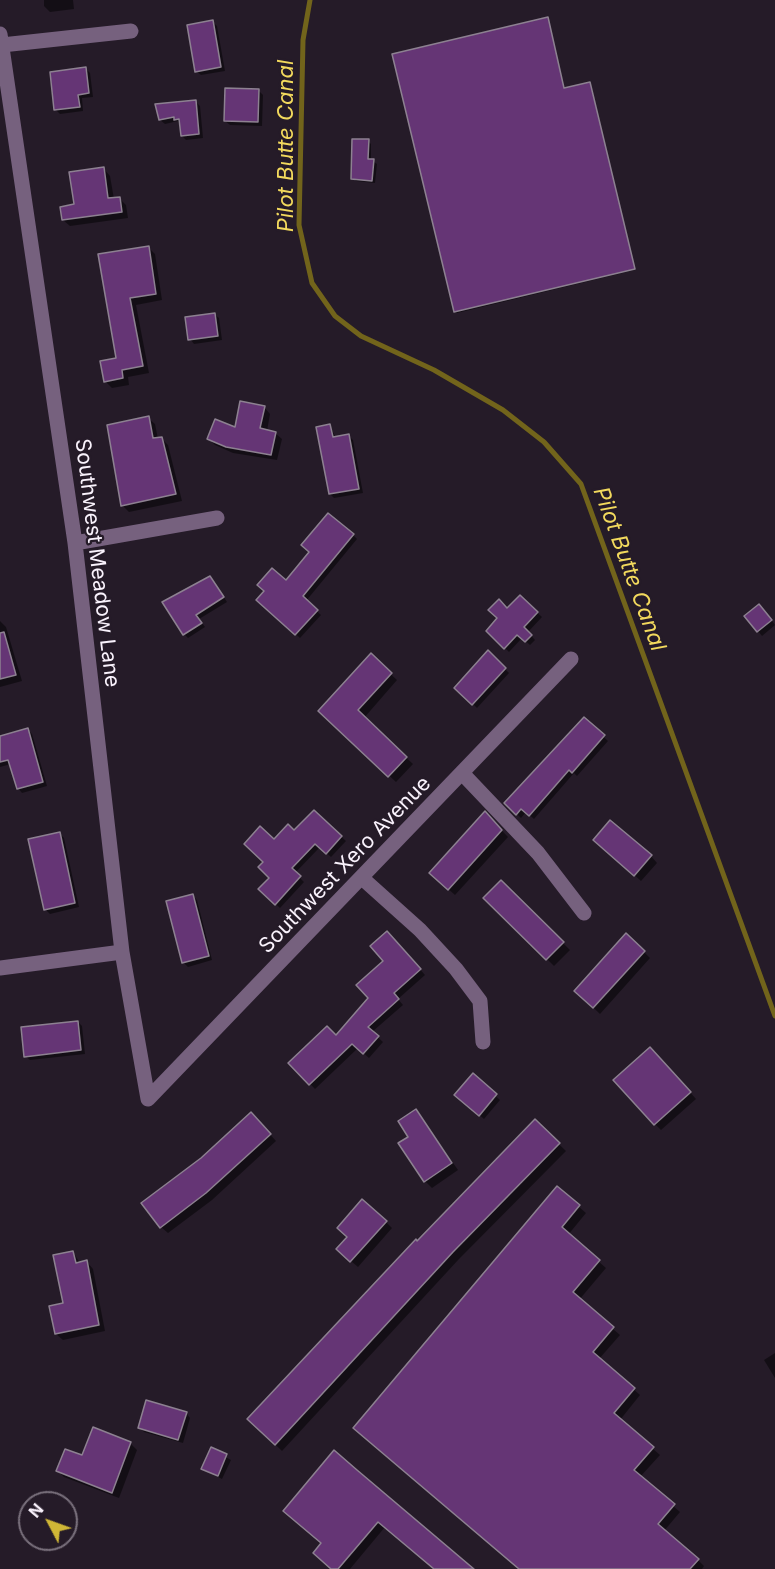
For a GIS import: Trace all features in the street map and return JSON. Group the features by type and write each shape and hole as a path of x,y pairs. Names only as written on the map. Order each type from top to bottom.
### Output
{"street":[{"path":"1,40 131,31"},
{"name":"Southwest Meadow Lane","path":"1,40 75,543 122,952 148,1099"},
{"path":"75,543 217,519"},
{"name":"Southwest Xero Avenue","path":"148,1099 572,659"},
{"path":"462,773 538,853 584,913"},
{"path":"362,879 420,930 456,969 480,1001 483,1042"},
{"path":"0,968 122,952"}],"building":[{"path":"548,17 564,88 590,82 635,269 454,312 392,54"},
{"path":"213,20 221,67 195,72 187,25"},
{"path":"86,67 89,93 78,95 80,107 54,110 50,72"},
{"path":"225,88 259,89 258,122 224,121"},
{"path":"196,100 199,134 181,136 179,119 174,120 174,117 159,120 155,104"},
{"path":"352,139 369,139 368,159 374,159 372,181 351,179"},
{"path":"104,167 108,198 120,197 122,212 62,220 60,207 74,204 69,172"},
{"path":"149,246 156,294 130,298 143,366 122,370 123,378 104,382 100,361 116,358 98,254"},
{"path":"215,313 218,336 188,340 185,317"},
{"path":"240,401 265,406 260,428 276,432 271,455 226,447 207,439 215,419 235,427"},
{"path":"149,416 153,438 162,437 176,494 121,506 107,425"},
{"path":"330,424 333,437 349,434 359,489 329,494 316,427"},
{"path":"328,513 354,534 303,596 318,610 295,635 256,600 264,591 257,585 272,568 286,580 309,552 301,545"},
{"path":"210,576 224,597 196,615 202,623 183,635 162,602"},
{"path":"520,595 538,612 524,627 532,635 525,642 517,635 504,649 486,631 497,618 488,610 499,599 507,608"},
{"path":"759,604 772,620 757,632 744,616"},
{"path":"4,632 16,675 0,679 0,633"},
{"path":"488,650 506,668 472,705 454,688"},
{"path":"371,653 392,673 358,710 407,757 388,777 318,711"},
{"path":"584,717 605,735 572,773 569,770 529,816 521,809 516,815 504,803"},
{"path":"28,728 43,782 17,789 8,760 0,762 0,736"},
{"path":"314,810 342,836 326,854 315,844 292,868 301,876 275,905 258,889 269,878 258,867 263,862 244,844 260,826 274,839 288,824 294,830"},
{"path":"485,811 502,830 448,890 429,873"},
{"path":"610,820 652,855 634,876 593,840"},
{"path":"60,832 75,903 44,910 28,839"},
{"path":"501,880 564,942 546,960 483,898"},
{"path":"193,894 209,956 182,963 166,901"},
{"path":"387,931 421,969 394,993 399,999 368,1027 379,1036 363,1054 352,1044 309,1085 288,1063 327,1026 336,1035 368,998 356,985 383,961 370,946"},
{"path":"626,933 645,951 593,1008 574,991"},
{"path":"78,1021 81,1050 24,1057 21,1027"},
{"path":"650,1047 691,1092 654,1125 613,1080"},
{"path":"473,1073 497,1094 479,1116 454,1095"},
{"path":"416,1109 452,1163 424,1182 398,1143 408,1137 398,1121"},
{"path":"251,1112 271,1134 206,1193 160,1228 141,1203 201,1158"},
{"path":"535,1119 560,1143 453,1252 275,1445 247,1419 416,1239 417,1241"},
{"path":"557,1186 580,1205 562,1227 600,1260 573,1292 614,1327 593,1352 635,1388 614,1413 654,1447 634,1470 675,1504 658,1524 699,1559 690,1569 519,1569 353,1428"},
{"path":"362,1199 387,1221 350,1262 336,1249 347,1237 337,1228"},
{"path":"73,1251 76,1263 87,1260 99,1325 55,1334 49,1306 63,1303 53,1255"},
{"path":"146,1400 187,1412 178,1440 138,1428"},
{"path":"93,1427 131,1442 112,1493 56,1471 65,1449 82,1455"},
{"path":"211,1447 227,1454 218,1476 201,1469"},
{"path":"334,1450 474,1569 434,1569 378,1522 338,1569 331,1569 313,1553 321,1543 283,1511"}],"waterway":[{"name":"Pilot Butte Canal","path":"310,0 303,40 299,225 312,283 335,316 361,336 434,370 503,410 544,442 581,484 775,1016"}]}
